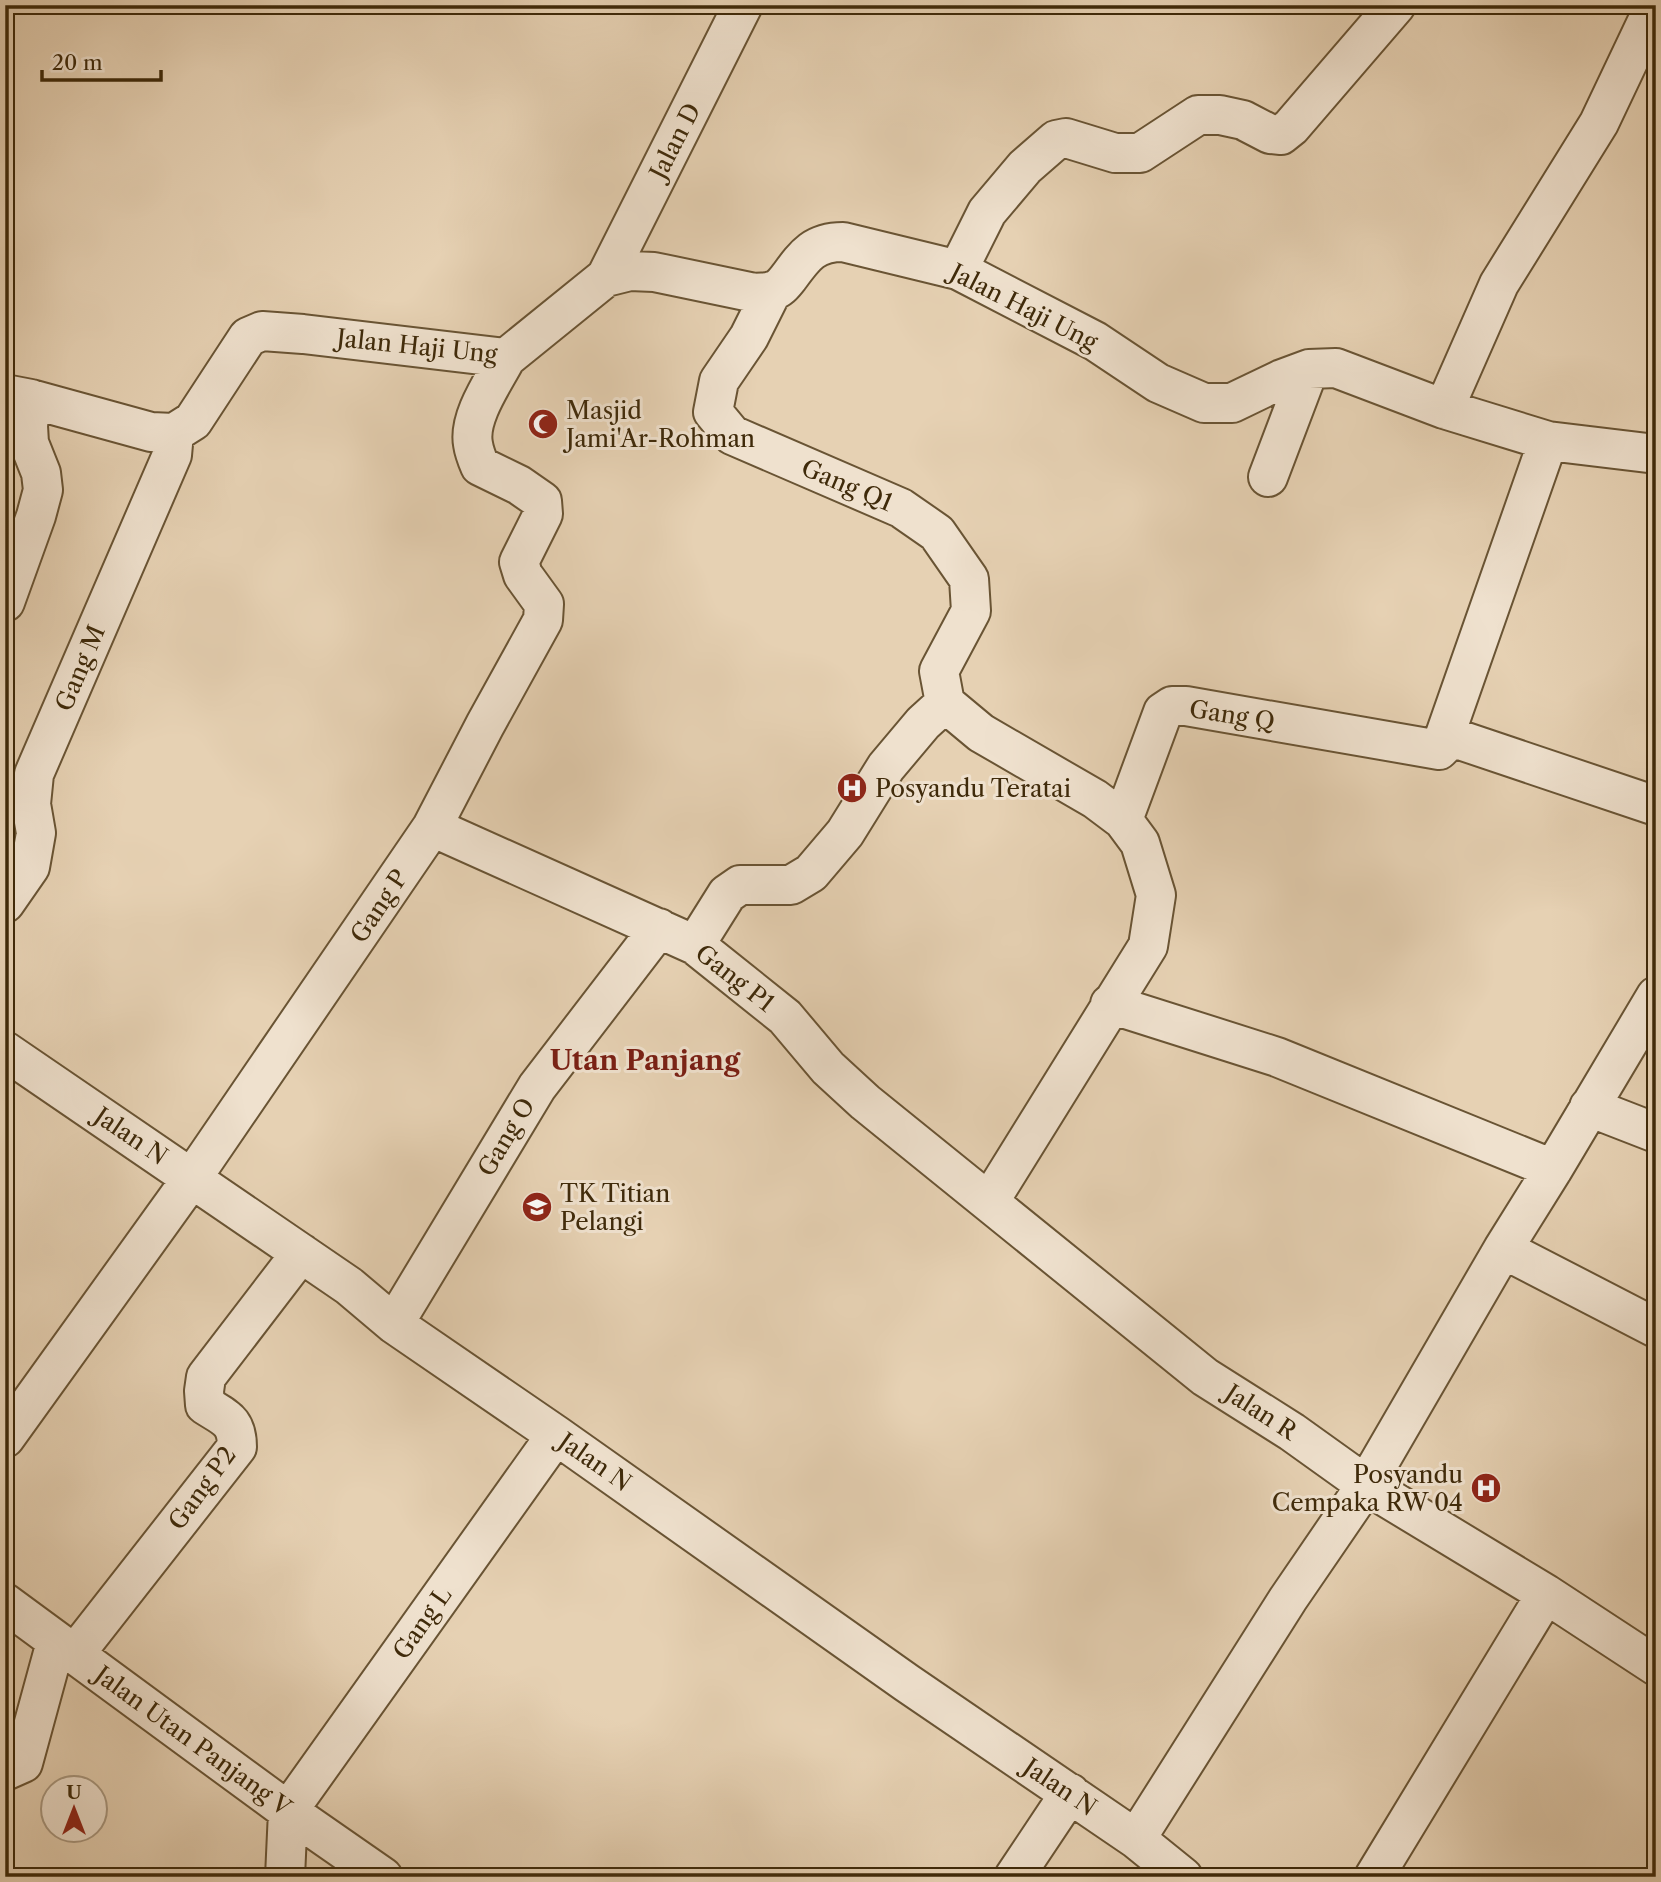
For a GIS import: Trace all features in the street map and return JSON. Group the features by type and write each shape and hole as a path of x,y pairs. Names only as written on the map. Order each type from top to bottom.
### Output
{"street":[{"name":"Jalan D","path":"606,277 743,5"},
{"path":"958,270 987,212 1025,167 1056,140 1066,138 1115,153 1140,153 1198,116 1220,115 1243,120 1270,134 1281,135 1291,127 1396,5"},
{"path":"1444,409 1499,284 1599,123 1656,5"},
{"name":"Jalan Haji Ung","path":"174,433 193,421 248,337 262,331 506,358 606,277 630,271 654,272 755,293 772,292 782,286 806,254 818,246 843,242 958,270 1095,341 1158,383 1204,403 1232,403 1309,369 1336,368 1444,409 1548,441 1656,454"},
{"name":"Gang Q1","path":"772,292 749,337 719,381 713,412 732,435 901,508 937,533 969,579 971,611 939,671 945,703"},
{"name":"Gang P","path":"5,1438 192,1178 432,827 542,620 544,604 523,575 519,562 543,514 542,501 519,485 480,466 472,443 474,422 506,358"},
{"path":"1268,477 1309,369"},
{"path":"18,397 152,432 174,433"},
{"path":"5,603 43,490 41,473 29,443 28,426 18,397"},
{"name":"Gang M","path":"5,903 30,867 36,833 31,804 34,774 172,455 174,433"},
{"path":"1548,441 1445,734 1656,806"},
{"path":"695,945 727,894 740,885 791,885 811,873 845,833 886,767 923,723 945,703 981,733 1095,799 1123,820 1140,842 1156,895 1148,946 989,1202"},
{"name":"Gang Q","path":"1123,820 1163,712 1172,706 1186,706 1435,750 1443,746 1445,734"},
{"name":"Gang P1","path":"432,827 695,945 785,1017 828,1068 865,1102 989,1202"},
{"name":"Gang O","path":"394,1324 537,1087 659,928"},
{"path":"1136,1839 1288,1599 1367,1485 1503,1249 1656,996"},
{"path":"1110,1004 1277,1057 1553,1169"},
{"name":"Jalan N","path":"5,1051 349,1286 394,1324 907,1683 1136,1839 1183,1877"},
{"path":"1589,1107 1656,1133"},
{"name":"Jalan R","path":"989,1202 1205,1377 1293,1432 1367,1485 1546,1594 1656,1666"},
{"path":"1503,1249 1656,1328"},
{"name":"Gang P2","path":"65,1648 237,1447 237,1434 233,1424 205,1405 206,1377 302,1254"},
{"name":"Gang L","path":"288,1811 556,1435"},
{"path":"1374,1877 1546,1594"},
{"name":"Jalan Utan Panjang V","path":"5,1603 288,1811 383,1877"},
{"path":"5,1771 23,1763 65,1648"},
{"path":"1013,1877 1070,1793"},
{"path":"285,1877 288,1811"}],"place":[{"name":"Masjid Jami'Ar-Rohman","path":"543,424"},
{"name":"Posyandu Teratai","path":"852,788"},
{"name":"TK Titian Pelangi","path":"537,1207"},
{"name":"Posyandu Cempaka RW 04","path":"1486,1488"}],"district":[{"name":"Utan Panjang","path":"645,1060"}]}
